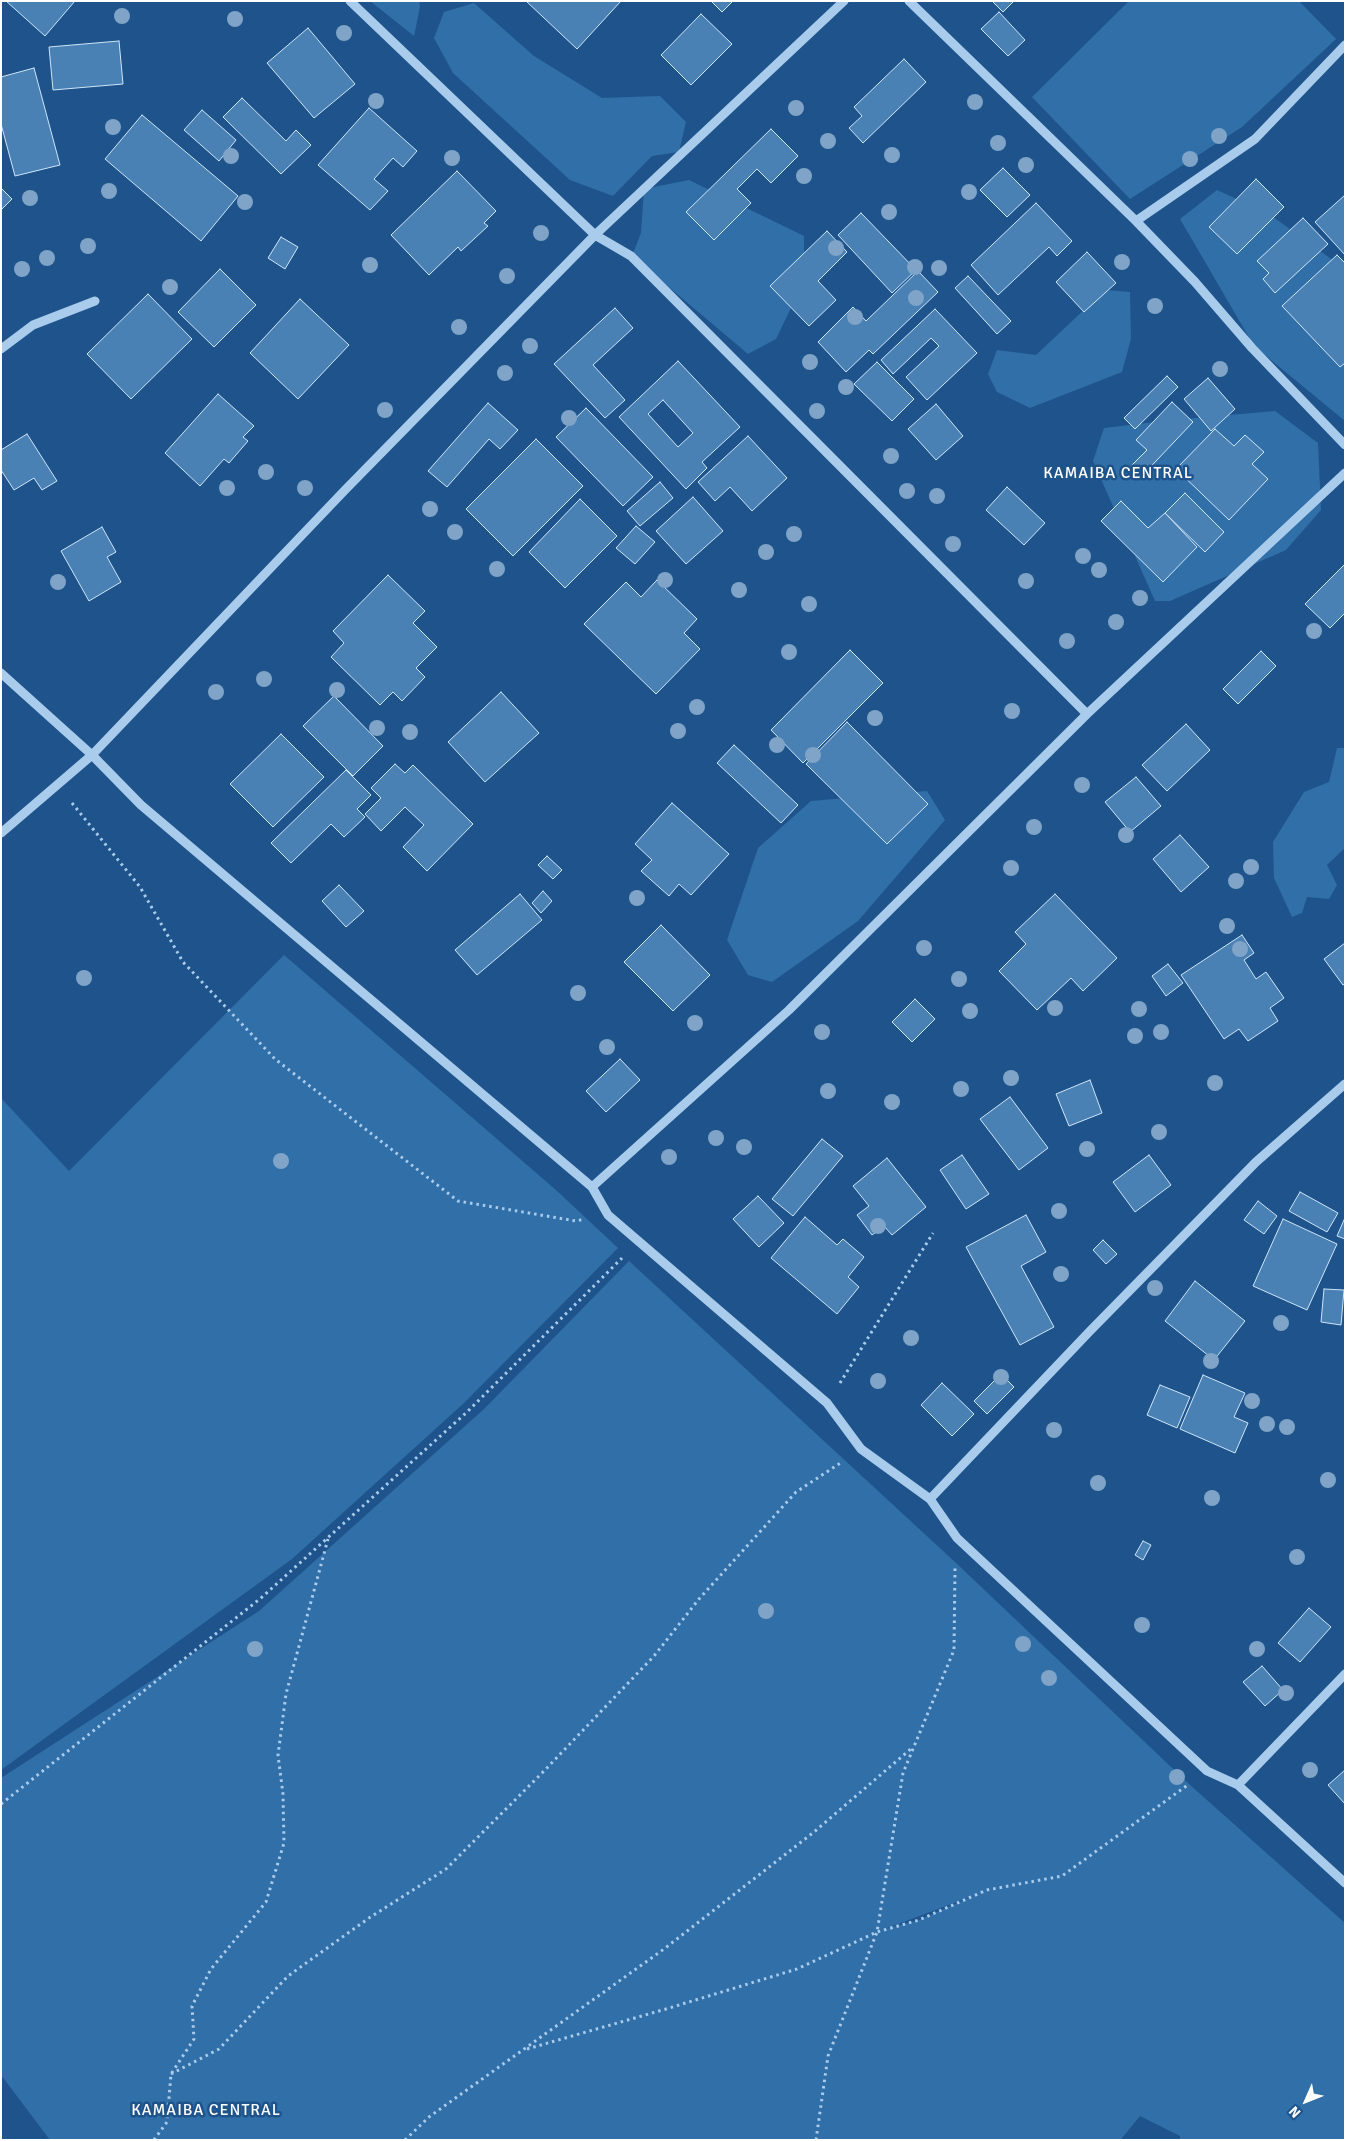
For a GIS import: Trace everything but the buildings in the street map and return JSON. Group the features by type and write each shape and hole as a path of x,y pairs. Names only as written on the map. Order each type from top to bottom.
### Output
{"street":[{"path":"350,1 595,235 631,256 1087,714"},
{"path":"1,834 92,755 345,490 595,235 844,1"},
{"path":"909,1 1136,221 1195,282 1252,348 1345,445"},
{"path":"1136,221 1255,139 1345,45"},
{"path":"1,349 33,325 94,301"},
{"path":"592,1186 789,1010 1087,714 1345,473"},
{"path":"1,673 92,755 141,806 592,1186 608,1215 827,1403 861,1449 930,1499 957,1538 1207,1771 1238,1785 1345,1883"},
{"path":"930,1499 1090,1331 1256,1162 1345,1084"},
{"path":"1238,1785 1345,1674"}],"path":[{"path":"57,786 140,887 183,962 275,1059 458,1202 576,1221 608,1215"},
{"path":"827,1403 933,1233"},
{"path":"1,1804 261,1598 467,1412 638,1241"},
{"path":"171,2074 219,2049 288,1976 370,1918 446,1869 544,1771 654,1656 699,1599 796,1492 861,1449"},
{"path":"154,2140 167,2122 171,2074 194,2040 192,2006 211,1969 266,1902 284,1843 278,1755 286,1694 328,1538"},
{"path":"816,2140 828,2056 877,1932 903,1772 954,1650 953,1593 957,1538"},
{"path":"405,2140 429,2118 664,1949 814,1832 913,1747"},
{"path":"527,2048 666,2009 797,1969 877,1932 919,1920 987,1890 1062,1876 1207,1771"}],"shaded area":[{"path":"370,1 419,1 420,7 414,36"},
{"path":"1129,1 1299,1 1336,39 1242,127 1130,199 1032,97"},
{"path":"474,3 534,56 602,98 660,96 686,122 679,152 652,156 613,196 570,180 453,73 434,38 444,12"},
{"path":"689,180 804,236 804,281 776,339 748,354 632,256 641,233 644,189"},
{"path":"1217,190 1269,214 1345,269 1345,421 1254,346 1180,219"},
{"path":"1105,290 1130,292 1131,339 1122,372 1030,408 997,392 988,374 997,350 1036,355"},
{"path":"1275,411 1318,443 1321,510 1286,550 1170,601 1155,601 1093,461 1104,428"},
{"path":"1337,748 1345,748 1345,848 1327,865 1337,885 1329,899 1307,897 1302,913 1292,917 1274,878 1273,842 1304,792 1329,782"},
{"path":"927,791 945,820 858,921 772,982 748,975 727,940 758,848 811,801"},
{"path":"284,955 556,1190 618,1248 464,1403 292,1559 1,1770 1,1098 69,1171"},
{"path":"629,1261 955,1562 1189,1784 1345,1923 1345,2140 1180,2140 1180,2136 1140,2116 1122,2138 1123,2140 50,2140 1,2075 1,1778 259,1611 484,1409","holes":["975,1895 919,1920 885,1929"]}],"district":[{"name":"KAMAIBA CENTRAL","path":"1118,474"},
{"name":"KAMAIBA CENTRAL","path":"206,2111"}]}
